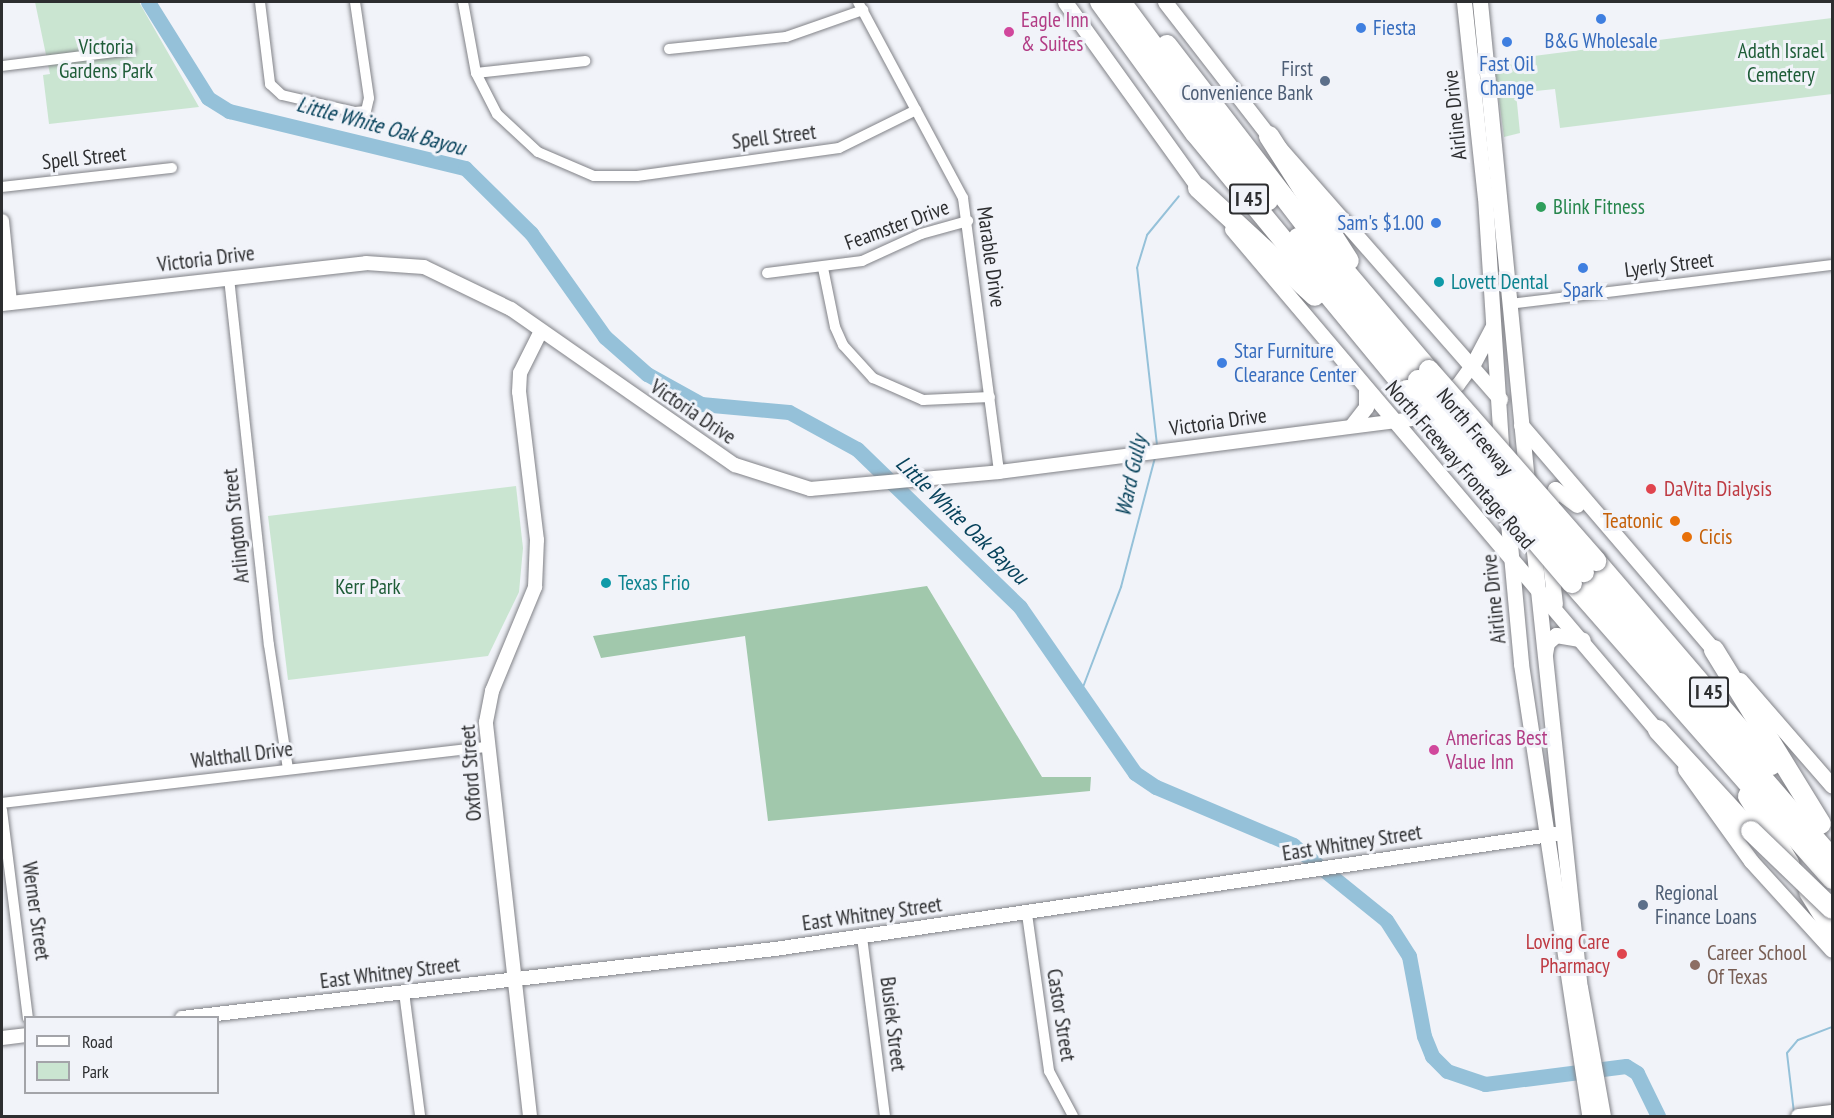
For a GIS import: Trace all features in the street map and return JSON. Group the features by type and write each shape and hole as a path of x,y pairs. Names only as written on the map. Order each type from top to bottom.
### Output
{"highway":[{"name":"North Freeway","path":"1100,2 1195,133 1383,363 1418,380"},
{"name":"North Freeway","path":"1120,2 1253,182 1418,380 1833,858"},
{"name":"North Freeway","path":"1133,2 1366,296 1418,380 1584,572 1827,831"},
{"path":"1269,136 1353,266 1366,296"},
{"path":"1198,188 1383,363"},
{"name":"North Freeway","path":"1584,572 1722,753 1833,879"},
{"path":"1714,650 1827,831"},
{"path":"1658,730 1751,831 1833,909"},
{"path":"1722,753 1833,928"}],"main road":[{"name":"North Freeway Frontage Road","path":"1065,2 1198,188 1392,421 1510,553 1584,641 1658,730 1752,861 1833,950"},
{"path":"1165,2 1269,136 1472,366 1833,786"},
{"name":"Airline Drive","path":"1464,2 1469,53 1509,304 1536,584 1565,832 1573,988"},
{"name":"Airline Drive","path":"1480,2 1485,52 1490,180 1490,332 1498,397 1510,553 1547,835 1590,1090 1589,1116"},
{"path":"1469,53 1485,52"},
{"path":"1489,271 1499,284 1501,300 1509,304"},
{"path":"1457,349 1475,348 1490,332"},
{"path":"1472,366 1490,332"},
{"path":"1352,425 1369,400 1366,389"},
{"path":"1557,609 1547,513 1552,490 1569,494 1600,532 1622,542"},
{"path":"1545,657 1547,643 1556,636 1584,641"},
{"path":"1538,758 1556,756"},
{"name":"Airline Drive","path":"1590,1090 1603,1116"},
{"path":"1805,1116 1833,1112"}],"street":[{"path":"260,2 270,84 282,96 366,111 356,2"},
{"name":"Spell Street","path":"463,2 476,73 497,114 538,152 573,171 626,177 839,147 916,110"},
{"path":"669,49 786,37 861,6"},
{"name":"Marable Drive","path":"861,6 963,198 968,220 999,472"},
{"path":"2,66 130,50"},
{"path":"476,73 585,61"},
{"name":"Spell Street","path":"2,187 172,168"},
{"name":"Feamster Drive","path":"766,273 862,261 921,234 968,220"},
{"path":"2,221 6,304"},
{"name":"Victoria Drive","path":"6,304 366,263 424,267 486,294 742,469 810,489 999,472 1392,421 1423,415 1472,366"},
{"name":"Lyerly Street","path":"1509,304 1833,265"},
{"path":"823,267 834,327 843,345 873,378 923,400 990,397"},
{"name":"Arlington Street","path":"229,278 268,645 288,768"},
{"name":"Oxford Street","path":"530,1116 487,747 492,691 527,617 535,587 537,540 519,392 520,373 541,331"},
{"name":"Walthall Drive","path":"2,803 288,768 487,747"},
{"name":"Werner Street","path":"2,810 28,1016"},
{"name":"East Whitney Street","path":"191,1016 514,980 862,937 1565,832"},
{"name":"Castor Street","path":"1027,914 1049,1071 1073,1116"},
{"name":"Busiek Street","path":"862,937 885,1116"},
{"path":"404,992 420,1116"},
{"path":"2,1038 24,1035"}],"green space":[{"name":"Victoria Gardens Park","path":"35,2 139,2 199,107 49,124 43,75 50,74"},
{"name":"Adath Israel Cemetery","path":"1832,18 1832,94 1560,128 1555,89 1516,93 1520,133 1504,137 1494,61"},
{"name":"Kerr Park","path":"516,486 523,548 519,592 488,656 288,680 268,516"},
{"path":"927,586 1042,777 1091,777 1090,791 768,821 745,636 601,658 593,636"}],"waterway":[{"name":"Little White Oak Bayou","path":"148,2 208,98 229,111 465,168 531,233 605,337 647,374 701,404 789,412 857,449 1020,607 1135,773 1156,787 1293,845 1386,920 1409,956 1424,1036 1432,1056 1447,1071 1485,1084 1626,1066 1637,1073 1658,1116"},
{"name":"Ward Gully","path":"1157,445 1137,268 1147,235 1179,196"},
{"name":"Ward Gully","path":"1080,695 1121,587 1155,457"},
{"path":"1794,1113 1787,1053 1798,1040 1832,1027"}],"place":[{"name":"B&G Wholesale","path":"1601,19"},
{"name":"Fiesta","path":"1361,28"},
{"name":"Eagle Inn & Suites","path":"1009,32"},
{"name":"Fast Oil Change","path":"1507,42"},
{"name":"First Convenience Bank","path":"1325,81"},
{"name":"Blink Fitness","path":"1541,207"},
{"name":"Sam's $1.00","path":"1436,223"},
{"name":"Spark","path":"1583,268"},
{"name":"Lovett Dental","path":"1439,282"},
{"name":"Star Furniture Clearance Center","path":"1222,363"},
{"name":"DaVita Dialysis","path":"1651,489"},
{"name":"Teatonic","path":"1675,521"},
{"name":"Cicis","path":"1687,537"},
{"name":"Texas Frio","path":"606,583"},
{"name":"Americas Best Value Inn","path":"1434,750"},
{"name":"Regional Finance Loans","path":"1643,905"},
{"name":"Loving Care Pharmacy","path":"1622,954"},
{"name":"Career School Of Texas","path":"1695,965"}]}
